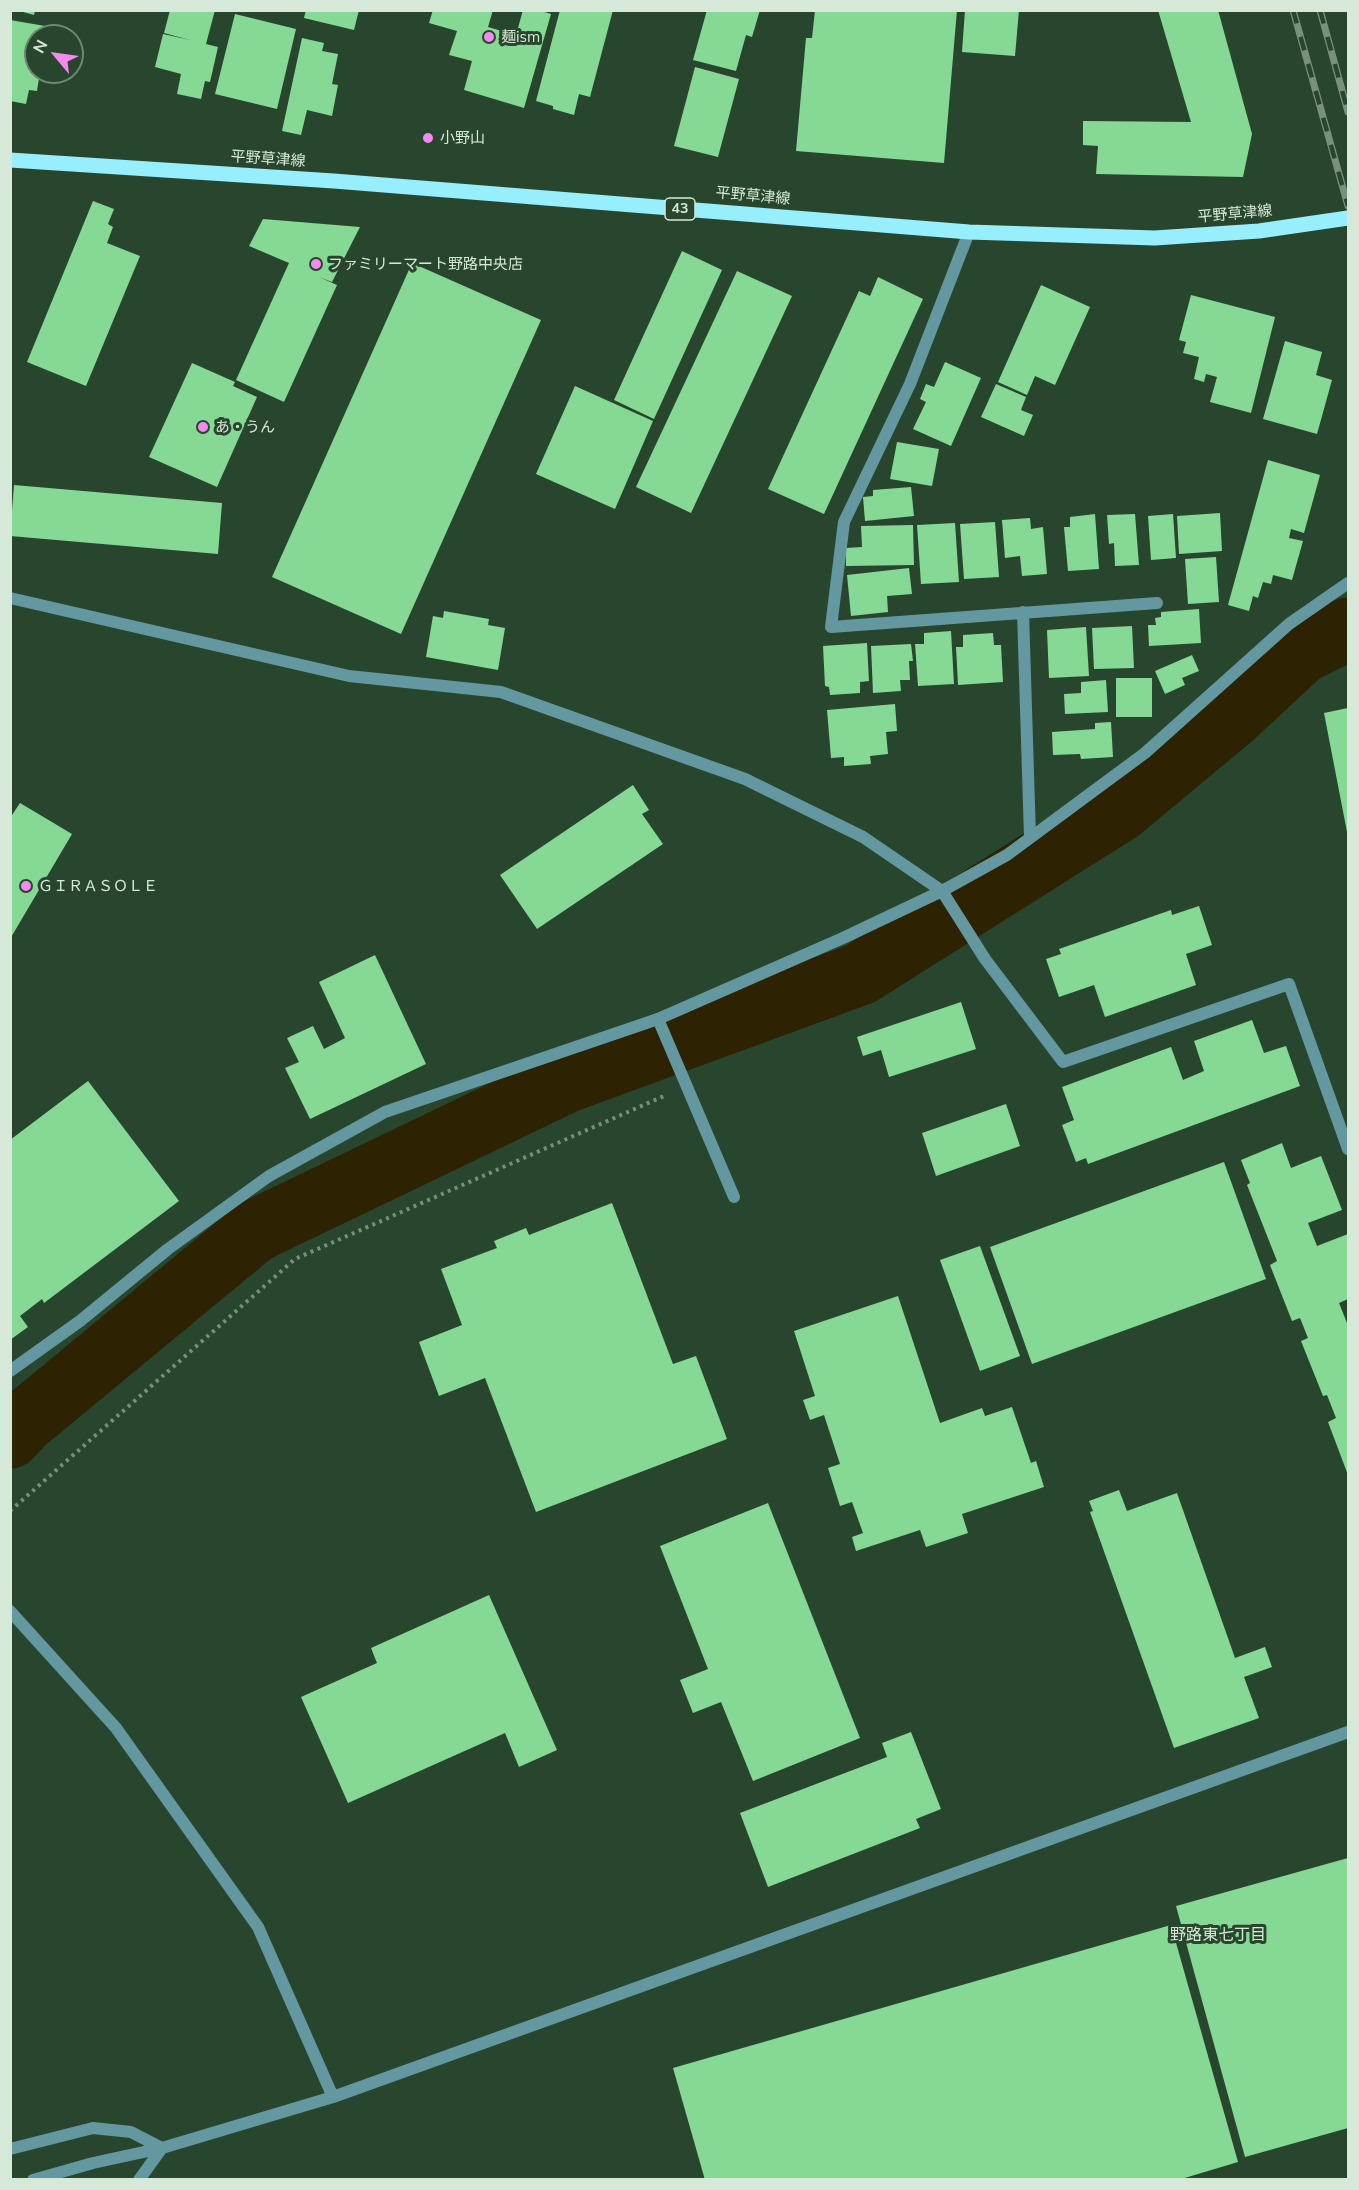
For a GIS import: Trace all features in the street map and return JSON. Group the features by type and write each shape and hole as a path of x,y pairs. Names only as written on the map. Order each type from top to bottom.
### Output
{"main road":[{"name":"平野草津線","path":"10,160 334,181 969,232 1155,238 1259,231 1348,218"}],"street":[{"path":"969,232 910,384 844,522 831,627 1156,603"},
{"path":"10,1371 80,1321 168,1249 269,1176 385,1112 658,1019 843,938 942,891 1007,855 1145,753 1289,624 1348,583"},
{"path":"10,598 349,676 501,692 745,779 863,837 942,891 985,959 1063,1062 1288,984 1348,1149"},
{"path":"1023,612 1030,837"},
{"path":"658,1019 734,1197"},
{"path":"10,1611 116,1728 258,1927 333,2097"},
{"path":"33,2180 93,2163 162,2148 333,2097 1348,1731"},
{"path":"10,2149 93,2128 131,2132 162,2148"},
{"path":"139,2180 162,2148"}],"path":[{"path":"10,1511 295,1259 671,1094"}],"building":[{"path":"16,10 35,10 34,15"},
{"path":"170,10 215,10 206,44 218,47 210,82 205,81 201,99 177,94 181,74 155,67 163,34 190,40 164,33"},
{"path":"306,10 359,10 354,30 304,18"},
{"path":"433,10 493,10 488,27 516,35 523,10 538,10 551,14 524,108 464,90 472,61 449,55 457,31 429,23"},
{"path":"560,10 613,10 590,97 579,94 574,115 536,101"},
{"path":"707,10 760,10 752,37 746,35 736,71 693,60"},
{"path":"815,10 957,10 944,163 796,151 806,38 812,38"},
{"path":"965,10 1019,10 1015,56 962,52"},
{"path":"1158,10 1218,10 1252,134 1243,177 1096,174 1098,146 1083,145 1083,121 1191,122"},
{"path":"235,14 296,29 277,109 215,94"},
{"path":"10,20 33,24 24,24 24,84 38,84 37,91 29,90 26,104 10,101"},
{"path":"302,38 324,43 322,51 338,54 332,84 338,85 332,116 307,110 301,135 282,131"},
{"path":"695,67 739,79 718,157 674,146"},
{"path":"93,201 114,209 108,224 113,227 107,243 140,256 86,386 27,362"},
{"path":"263,219 360,227 332,282 319,277 337,285 284,402 236,380 289,263 249,246"},
{"path":"682,251 722,270 654,419 614,400"},
{"path":"412,263 541,320 401,634 272,577"},
{"path":"737,271 792,296 691,513 636,487"},
{"path":"878,277 923,299 824,514 768,489 859,291 870,296"},
{"path":"1041,285 1090,307 1055,385 1035,376 1027,395 998,382"},
{"path":"1191,295 1275,317 1251,413 1210,402 1217,377 1206,374 1204,382 1194,379 1199,357 1183,353 1186,342 1179,340"},
{"path":"1285,341 1322,352 1316,375 1332,380 1317,434 1263,419"},
{"path":"945,362 981,378 951,446 913,429 926,402 920,399 926,384 934,387"},
{"name":"あ・うん","path":"192,363 235,382 233,386 257,397 217,487 149,457"},
{"path":"996,384 1026,397 1021,410 1033,415 1024,436 981,417"},
{"path":"575,386 653,421 615,509 536,474"},
{"path":"897,442 939,449 932,486 890,479"},
{"path":"1268,460 1320,475 1304,533 1291,529 1289,538 1303,541 1292,580 1273,575 1271,584 1263,582 1258,598 1253,596 1249,611 1228,605"},
{"path":"14,485 222,503 218,554 10,536"},
{"path":"911,487 914,516 865,521 863,497 873,496 873,490"},
{"path":"1220,513 1222,551 1179,554 1177,516"},
{"path":"1095,514 1099,569 1068,571 1064,527 1070,527 1070,517"},
{"path":"1135,514 1139,565 1115,566 1114,543 1109,544 1107,515"},
{"path":"1173,514 1176,558 1151,560 1148,516"},
{"path":"1030,518 1031,529 1043,527 1047,574 1022,576 1020,556 1005,558 1002,520"},
{"path":"995,522 999,577 964,579 960,524"},
{"path":"955,523 959,582 921,584 917,525"},
{"path":"913,525 914,565 846,566 846,548 862,547 861,526"},
{"path":"1216,557 1219,602 1188,604 1185,559"},
{"path":"909,568 912,594 887,596 888,612 851,616 847,575"},
{"path":"1199,609 1201,643 1149,646 1148,625 1156,625 1155,618 1161,617 1161,612"},
{"path":"444,611 489,619 488,625 505,628 498,670 426,657 433,616 443,618"},
{"path":"1132,626 1134,668 1094,669 1092,628"},
{"path":"1086,627 1089,676 1049,678 1047,630"},
{"path":"951,631 954,684 918,686 915,644 924,644 924,633"},
{"path":"993,633 994,645 1001,645 1003,682 958,685 956,647 963,647 963,635"},
{"path":"867,643 869,681 860,682 860,693 830,695 829,687 825,686 823,646"},
{"path":"911,644 913,661 909,661 910,680 900,680 901,691 873,693 871,646"},
{"path":"1192,655 1199,671 1182,678 1185,685 1165,694 1155,671"},
{"path":"1116,678 1152,678 1152,717 1116,717"},
{"path":"1106,680 1108,712 1065,714 1064,694 1081,693 1081,682"},
{"path":"895,704 897,731 886,732 888,754 870,756 871,764 844,766 844,757 831,758 827,710"},
{"path":"1348,708 1348,832 1347,832 1324,713"},
{"path":"1111,722 1113,757 1081,759 1080,754 1053,755 1052,732 1095,729 1095,723"},
{"path":"633,785 649,810 642,814 663,844 537,929 500,875"},
{"name":"ＧＩＲＡＳＯＬＥ","path":"20,803 72,834 10,939 10,818"},
{"path":"1199,906 1212,945 1186,954 1196,985 1105,1017 1094,985 1059,997 1046,959 1061,954 1059,949 1171,910 1172,915"},
{"path":"375,955 426,1064 310,1119 285,1068 299,1062 287,1038 313,1026 324,1049 345,1038 319,982"},
{"path":"961,1002 976,1049 889,1077 881,1050 863,1056 857,1037"},
{"path":"1252,1020 1264,1053 1286,1046 1300,1086 1088,1164 1086,1158 1076,1162 1062,1125 1074,1120 1062,1087 1171,1047 1183,1080 1204,1071 1194,1041"},
{"path":"88,1081 179,1201 44,1303 42,1299 20,1316 28,1327 10,1340 10,1140"},
{"path":"1006,1104 1020,1146 936,1176 922,1133"},
{"path":"1282,1143 1291,1168 1321,1156 1342,1210 1308,1223 1317,1246 1348,1234 1348,1299 1339,1303 1348,1323 1348,1475 1328,1422 1336,1418 1327,1395 1323,1396 1301,1341 1308,1338 1300,1318 1292,1321 1270,1265 1277,1261 1247,1185 1250,1183 1241,1160"},
{"path":"1224,1162 1266,1279 1032,1364 990,1247"},
{"path":"612,1203 673,1364 696,1356 727,1439 536,1512 485,1378 439,1396 419,1342 462,1325 441,1269 497,1248 494,1241 526,1228 529,1235"},
{"path":"980,1246 1020,1356 980,1371 940,1260"},
{"path":"898,1296 940,1423 982,1408 985,1416 1012,1407 1031,1463 1036,1461 1044,1487 962,1514 968,1533 926,1547 920,1530 856,1551 852,1537 863,1533 852,1502 840,1506 828,1468 840,1464 824,1415 810,1420 803,1400 815,1396 794,1331"},
{"path":"1119,1490 1127,1511 1177,1493 1235,1658 1265,1647 1272,1667 1244,1677 1259,1718 1174,1748 1090,1512 1093,1511 1089,1501"},
{"path":"768,1503 860,1738 753,1781 721,1702 693,1713 680,1680 708,1669 660,1546"},
{"path":"489,1595 557,1750 519,1767 505,1733 348,1803 301,1697 377,1663 371,1648"},
{"path":"911,1732 941,1809 916,1819 920,1828 768,1887 740,1813 887,1757 882,1743"},
{"path":"1348,1858 1348,2128 1245,2157 1176,1906"},
{"path":"1171,1925 1238,2162 1178,2180 705,2180 673,2068"}],"waterway":[{"path":"10,1437 24,1422 255,1231 565,1082 860,974 1120,810 1233,716 1302,652 1348,629"}],"railway":[{"path":"1293,10 1348,206"},
{"path":"1320,10 1348,112"}],"place":[{"name":"麺ism","path":"489,37"},
{"name":"小野山","path":"428,138"},
{"name":"ファミリーマート野路中央店","path":"316,264"},
{"name":"あ・うん","path":"203,427"},
{"name":"ＧＩＲＡＳＯＬＥ","path":"26,886"}],"district":[{"name":"野路東七丁目","path":"1218,1935"}]}
